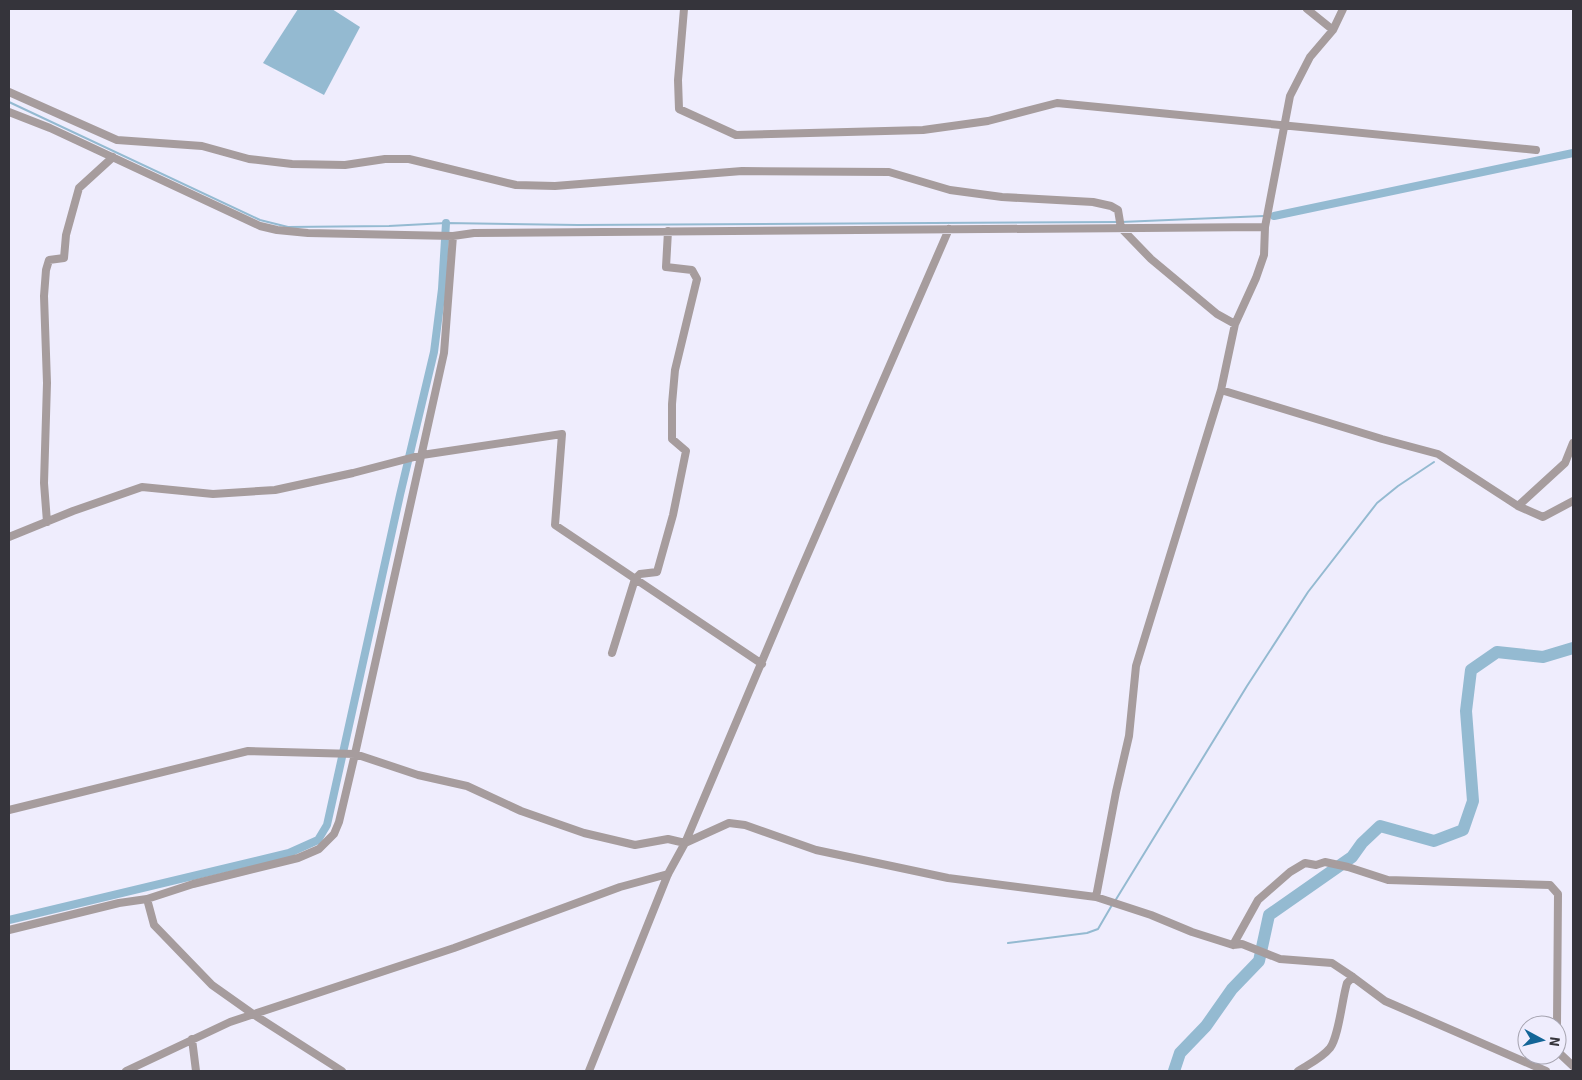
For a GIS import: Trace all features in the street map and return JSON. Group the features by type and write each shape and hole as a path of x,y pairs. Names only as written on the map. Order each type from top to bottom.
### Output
{"street":[{"path":"684,9 678,80 679,109 736,135 923,130 988,121 1057,103 1536,150"},
{"path":"1307,9 1333,30"},
{"path":"1096,897 1129,736 1136,666 1221,390 1235,324 1256,278 1264,255 1267,220 1290,96 1310,57 1333,30 1343,9"},
{"path":"9,92 117,140 202,146 249,159 292,164 345,165 385,159 409,159 508,184 554,186 742,171 889,172 950,190 1002,197 1093,202 1111,206 1118,210 1120,224 1151,259 1217,314 1235,324"},
{"path":"9,112 50,128 260,226 277,230 308,233 453,236 474,233 949,229 1267,220"},
{"path":"47,522 44,483 47,382 44,296 46,270 49,260 64,258 66,234 79,188 113,157"},
{"path":"589,1071 668,874 686,843 796,580 949,229"},
{"path":"612,653 635,579 640,574 657,572 673,515 686,451 672,439 672,404 675,370 697,279 692,270 666,267 668,231"},
{"path":"9,930 119,903 147,899 193,884 298,858 319,849 334,834 339,822 355,754 446,344 453,236"},
{"path":"1221,390 1382,440 1438,454 1518,506 1543,517 1573,501"},
{"path":"9,537 142,487 213,494 276,490 422,455 562,434 555,525 762,664"},
{"path":"1518,506 1565,462 1573,443"},
{"path":"9,810 248,752 355,754 418,775 467,786 522,811 584,833 635,845 668,839 686,843 729,823 745,825 816,850 948,878 1096,897 1110,901 1118,906 1151,915 1192,932 1233,945 1242,944 1280,959 1332,963 1385,1001 1546,1071"},
{"path":"1233,945 1258,900 1290,872 1305,863 1316,865 1325,862 1348,867 1388,880 1550,885 1558,894 1557,1015"},
{"path":"126,1071 230,1022 454,948 620,888 668,874"},
{"path":"147,899 154,925 212,985 253,1014 342,1071"},
{"path":"1298,1071 1321,1057 1330,1048 1335,1038 1348,983 1354,977"},
{"path":"192,1039 196,1071"}],"water":[{"path":"298,9 332,9 360,27 324,95 263,63"}],"waterway":[{"path":"9,102 260,220 288,227 389,226 446,223 578,225 1117,222"},
{"path":"1274,216 1573,153"},
{"path":"1121,222 1264,216"},
{"path":"9,920 289,853 318,840 327,825 400,495 434,352 442,289 446,223"},
{"path":"1115,901 1247,686 1308,592 1377,503 1398,486 1434,462"},
{"path":"1174,1071 1180,1053 1206,1026 1232,989 1259,961 1269,915 1352,857 1362,843 1380,826 1434,841 1463,830 1473,801 1466,711 1471,670 1497,652 1543,657 1573,648"},
{"path":"1008,943 1087,933 1098,929 1112,905"}]}
